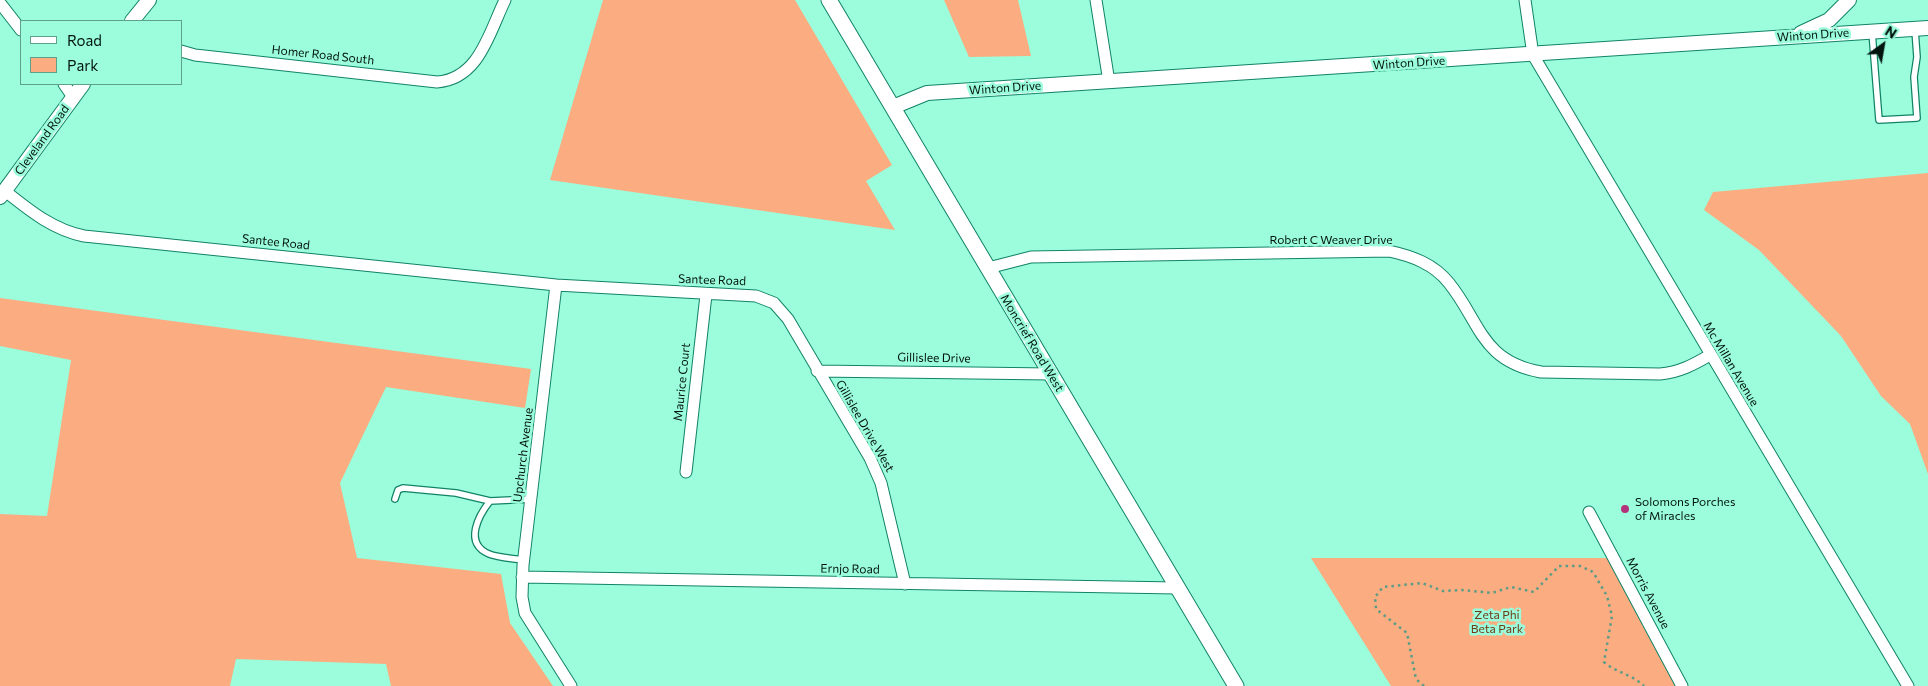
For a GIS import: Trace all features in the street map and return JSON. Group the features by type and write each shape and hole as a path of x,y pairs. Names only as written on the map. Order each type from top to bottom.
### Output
{"main road":[{"name":"Moncrief Road West","path":"829,0 1236,686"}],"street":[{"path":"135,20 149,0"},
{"name":"Homer Road South","path":"182,51 195,55 437,82 450,81 460,76 476,61 504,0"},
{"path":"1096,0 1109,82"},
{"path":"1525,0 1533,55"},
{"path":"1794,36 1829,20 1849,0"},
{"path":"0,3 20,29"},
{"name":"Winton Drive","path":"893,107 927,93 1533,55 1921,28"},
{"name":"Mc Millan Avenue","path":"1533,55 1908,686"},
{"path":"65,85 73,97"},
{"name":"Cleveland Road","path":"3,194 82,85"},
{"name":"Santee Road","path":"3,194 52,226 68,233 84,236 556,285 706,294 732,293 767,298 788,319"},
{"name":"Robert C Weaver Drive","path":"988,268 1031,257 1389,252 1409,255 1438,271 1449,283 1485,342 1497,353 1528,370 1542,372 1660,374 1689,368 1710,355"},
{"name":"Upchurch Avenue","path":"556,285 522,577 525,613 571,686"},
{"name":"Maurice Court","path":"686,472 706,294"},
{"name":"Gillislee Drive West","path":"788,319 870,458 881,483 905,584"},
{"name":"Gillislee Drive","path":"817,371 1051,374"},
{"name":"Morris Avenue","path":"1589,512 1682,686"},
{"name":"Ernjo Road","path":"522,577 1177,588"}],"lane":[{"path":"1872,32 1879,120 1917,118 1914,77 1921,28"},
{"path":"395,499 398,490 403,488 456,493 490,501 532,499"},
{"path":"490,501 475,524 475,534 480,545 487,553 523,560"}],"path":[{"path":"1424,686 1416,678 1407,633 1376,609 1375,597 1383,587 1422,582 1443,591 1462,590 1492,593 1511,586 1534,592 1560,566 1580,566 1593,572 1607,596 1612,616 1604,662 1610,667 1629,674 1644,686"}],"green space":[{"path":"603,0 795,0 892,165 866,181 895,230 550,180"},
{"path":"944,0 1018,0 1031,56 969,57"},
{"path":"1928,173 1928,474 1910,424 1881,396 1841,336 1759,250 1704,210 1713,192"},
{"path":"0,298 531,369 525,408 386,387 340,483 357,558 501,574 510,623 553,686 391,686 386,664 236,659 230,686 0,686 0,514 47,516 71,360 0,346"},
{"name":"Zeta Phi Beta Park","path":"1311,558 1608,558 1677,686 1391,686"}],"place":[{"name":"Solomons Porches of Miracles","path":"1625,509"}]}
